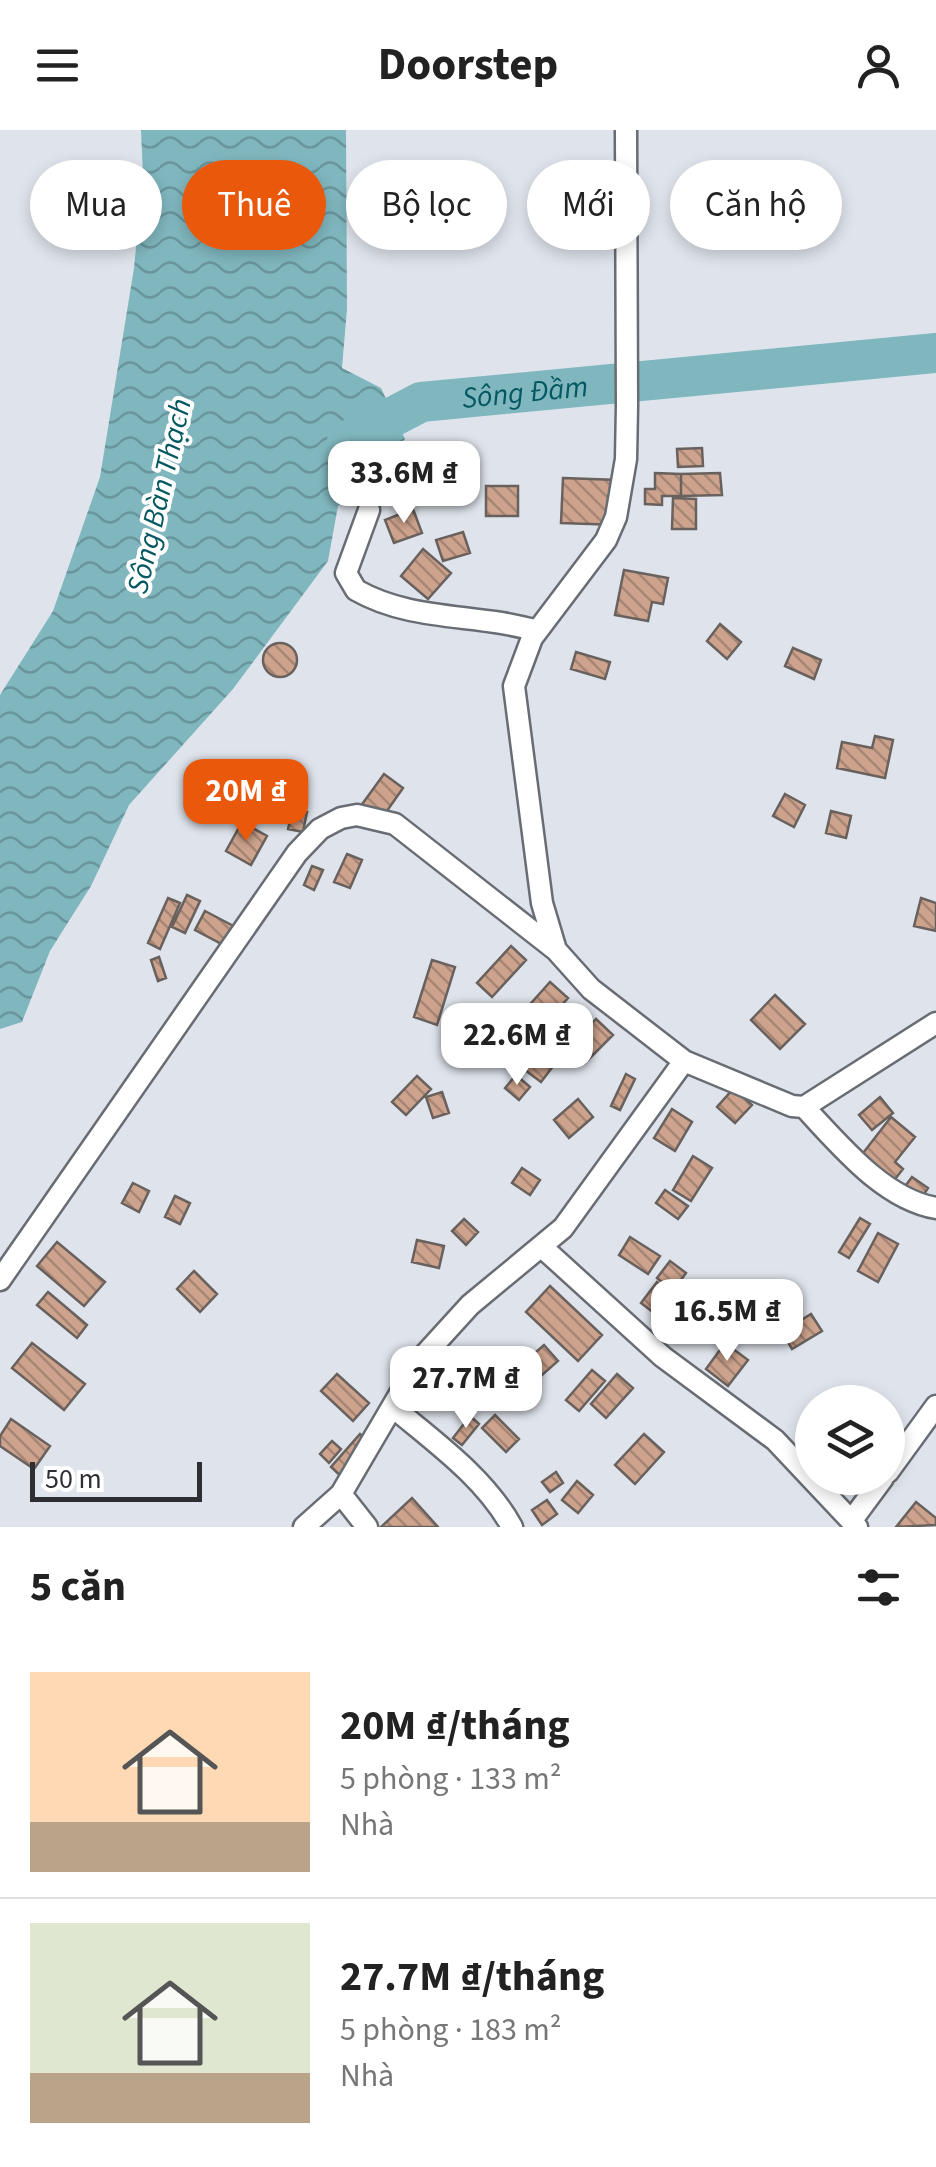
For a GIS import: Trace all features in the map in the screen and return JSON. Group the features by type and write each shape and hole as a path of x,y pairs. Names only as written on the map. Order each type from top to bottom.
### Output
{"street":[{"path":"556,950 542,904 514,686 537,631 606,540 616,517 626,458 626,130"},
{"path":"369,510 346,573 356,590 422,614 510,623 537,631"},
{"path":"0,1280 297,853 320,828 357,816 395,824 556,950 591,989 684,1061 778,1102 804,1107 846,1152 883,1182 936,1208"},
{"path":"804,1107 936,1023"},
{"path":"304,1527 341,1494 394,1408 418,1360 470,1305 543,1248 588,1198 684,1061"},
{"path":"543,1248 663,1357 774,1440 855,1524 873,1495"},
{"path":"905,1448 936,1406"},
{"path":"394,1408 453,1457 488,1493 512,1527"},
{"path":"341,1494 367,1527"}],"water":[{"name":"Sông Bàn Thạch","path":"141,130 346,130 347,309 342,368 381,388 405,439 338,506 328,561 233,689 129,805 91,886 50,951 22,1022 0,1029 0,695 53,611 100,477 136,250 162,250 162,160 142,160"}],"building":[{"path":"702,448 703,466 678,467 677,449"},
{"path":"655,473 681,474 681,496 662,496 662,505 645,504 645,489 655,489"},
{"path":"720,473 722,495 681,496 681,474"},
{"path":"563,478 619,480 618,525 561,523"},
{"path":"486,486 518,486 518,516 486,516"},
{"path":"673,498 696,499 696,529 672,529"},
{"path":"413,509 422,533 394,543 385,520"},
{"path":"463,532 470,553 443,561 436,540"},
{"path":"423,549 451,573 428,599 401,576"},
{"path":"624,570 668,578 663,604 652,602 648,621 615,615"},
{"path":"720,624 741,642 727,659 707,641"},
{"path":"280,643 292,648 297,660 292,672 280,677 268,672 263,660 268,648"},
{"path":"793,648 821,660 814,679 785,666"},
{"path":"576,652 610,662 605,679 571,669"},
{"path":"875,736 893,740 885,778 837,768 842,742 872,748"},
{"path":"384,774 403,788 375,828 355,814"},
{"path":"785,794 805,805 794,827 773,816"},
{"path":"293,808 307,812 303,832 288,829"},
{"path":"831,811 851,816 846,838 826,833"},
{"path":"242,822 267,836 251,865 226,851"},
{"path":"347,854 362,860 350,888 334,882"},
{"path":"312,866 323,870 314,890 304,885"},
{"path":"187,895 200,901 185,933 172,927"},
{"path":"168,898 180,903 160,949 148,943"},
{"path":"921,898 936,903 936,931 914,926"},
{"path":"205,911 241,930 231,949 195,930"},
{"path":"511,946 526,960 492,997 477,983"},
{"path":"159,957 166,978 158,981 151,960"},
{"path":"432,960 455,967 437,1025 414,1017"},
{"path":"550,982 568,998 543,1026 525,1010"},
{"path":"775,995 805,1024 780,1049 751,1020"},
{"path":"570,1005 589,1023 564,1049 545,1031"},
{"path":"596,1019 613,1035 585,1063 569,1047"},
{"path":"535,1025 544,1034 519,1060 510,1051"},
{"path":"537,1046 557,1061 541,1082 521,1067"},
{"path":"626,1074 635,1079 620,1110 611,1106"},
{"path":"516,1075 530,1087 519,1100 505,1088"},
{"path":"417,1076 431,1089 406,1115 392,1102"},
{"path":"734,1088 752,1105 735,1123 717,1107"},
{"path":"442,1092 449,1113 433,1118 426,1097"},
{"path":"880,1097 893,1113 872,1130 859,1115"},
{"path":"578,1099 593,1117 569,1138 554,1120"},
{"path":"672,1109 692,1122 675,1151 654,1138"},
{"path":"891,1117 915,1137 895,1162 903,1169 892,1183 860,1157"},
{"path":"693,1156 712,1168 691,1201 673,1190"},
{"path":"522,1168 540,1180 530,1195 512,1183"},
{"path":"912,1177 928,1188 915,1208 898,1196"},
{"path":"133,1183 149,1191 139,1212 122,1203"},
{"path":"665,1190 688,1206 678,1219 656,1203"},
{"path":"175,1196 190,1203 180,1224 165,1217"},
{"path":"860,1218 870,1224 849,1258 839,1252"},
{"path":"464,1219 478,1232 466,1245 452,1231"},
{"path":"878,1233 898,1244 878,1282 858,1271"},
{"path":"630,1237 660,1256 648,1274 619,1255"},
{"path":"417,1240 444,1246 439,1268 412,1262"},
{"path":"57,1242 105,1282 84,1306 37,1266"},
{"path":"670,1261 686,1273 673,1291 657,1278"},
{"path":"194,1271 217,1294 200,1312 177,1289"},
{"path":"657,1282 674,1295 658,1316 641,1303"},
{"path":"550,1286 602,1335 578,1361 526,1312"},
{"path":"48,1292 87,1325 77,1338 37,1305"},
{"path":"811,1314 822,1331 792,1349 782,1332"},
{"path":"32,1343 85,1384 64,1410 12,1368"},
{"path":"725,1343 748,1360 728,1386 706,1369"},
{"path":"544,1345 558,1361 542,1375 528,1359"},
{"path":"527,1365 540,1380 516,1401 503,1386"},
{"path":"592,1370 605,1381 579,1411 566,1400"},
{"path":"337,1374 369,1403 353,1421 321,1391"},
{"path":"617,1374 633,1388 606,1418 591,1404"},
{"path":"495,1415 519,1439 506,1452 482,1428"},
{"path":"470,1416 479,1424 462,1445 453,1438"},
{"path":"11,1419 50,1446 34,1469 0,1446 0,1436"},
{"path":"360,1434 378,1449 348,1483 331,1467"},
{"path":"644,1434 664,1452 635,1484 615,1465"},
{"path":"332,1441 341,1449 329,1463 320,1454"},
{"path":"556,1472 563,1483 550,1492 542,1482"},
{"path":"577,1481 593,1495 578,1513 562,1500"},
{"path":"412,1498 438,1527 381,1527"},
{"path":"547,1500 557,1514 542,1525 532,1510"},
{"path":"916,1502 936,1518 936,1525 896,1527"}],"waterway":[{"name":"Sông Đầm","path":"347,441 421,402 936,353"}]}
